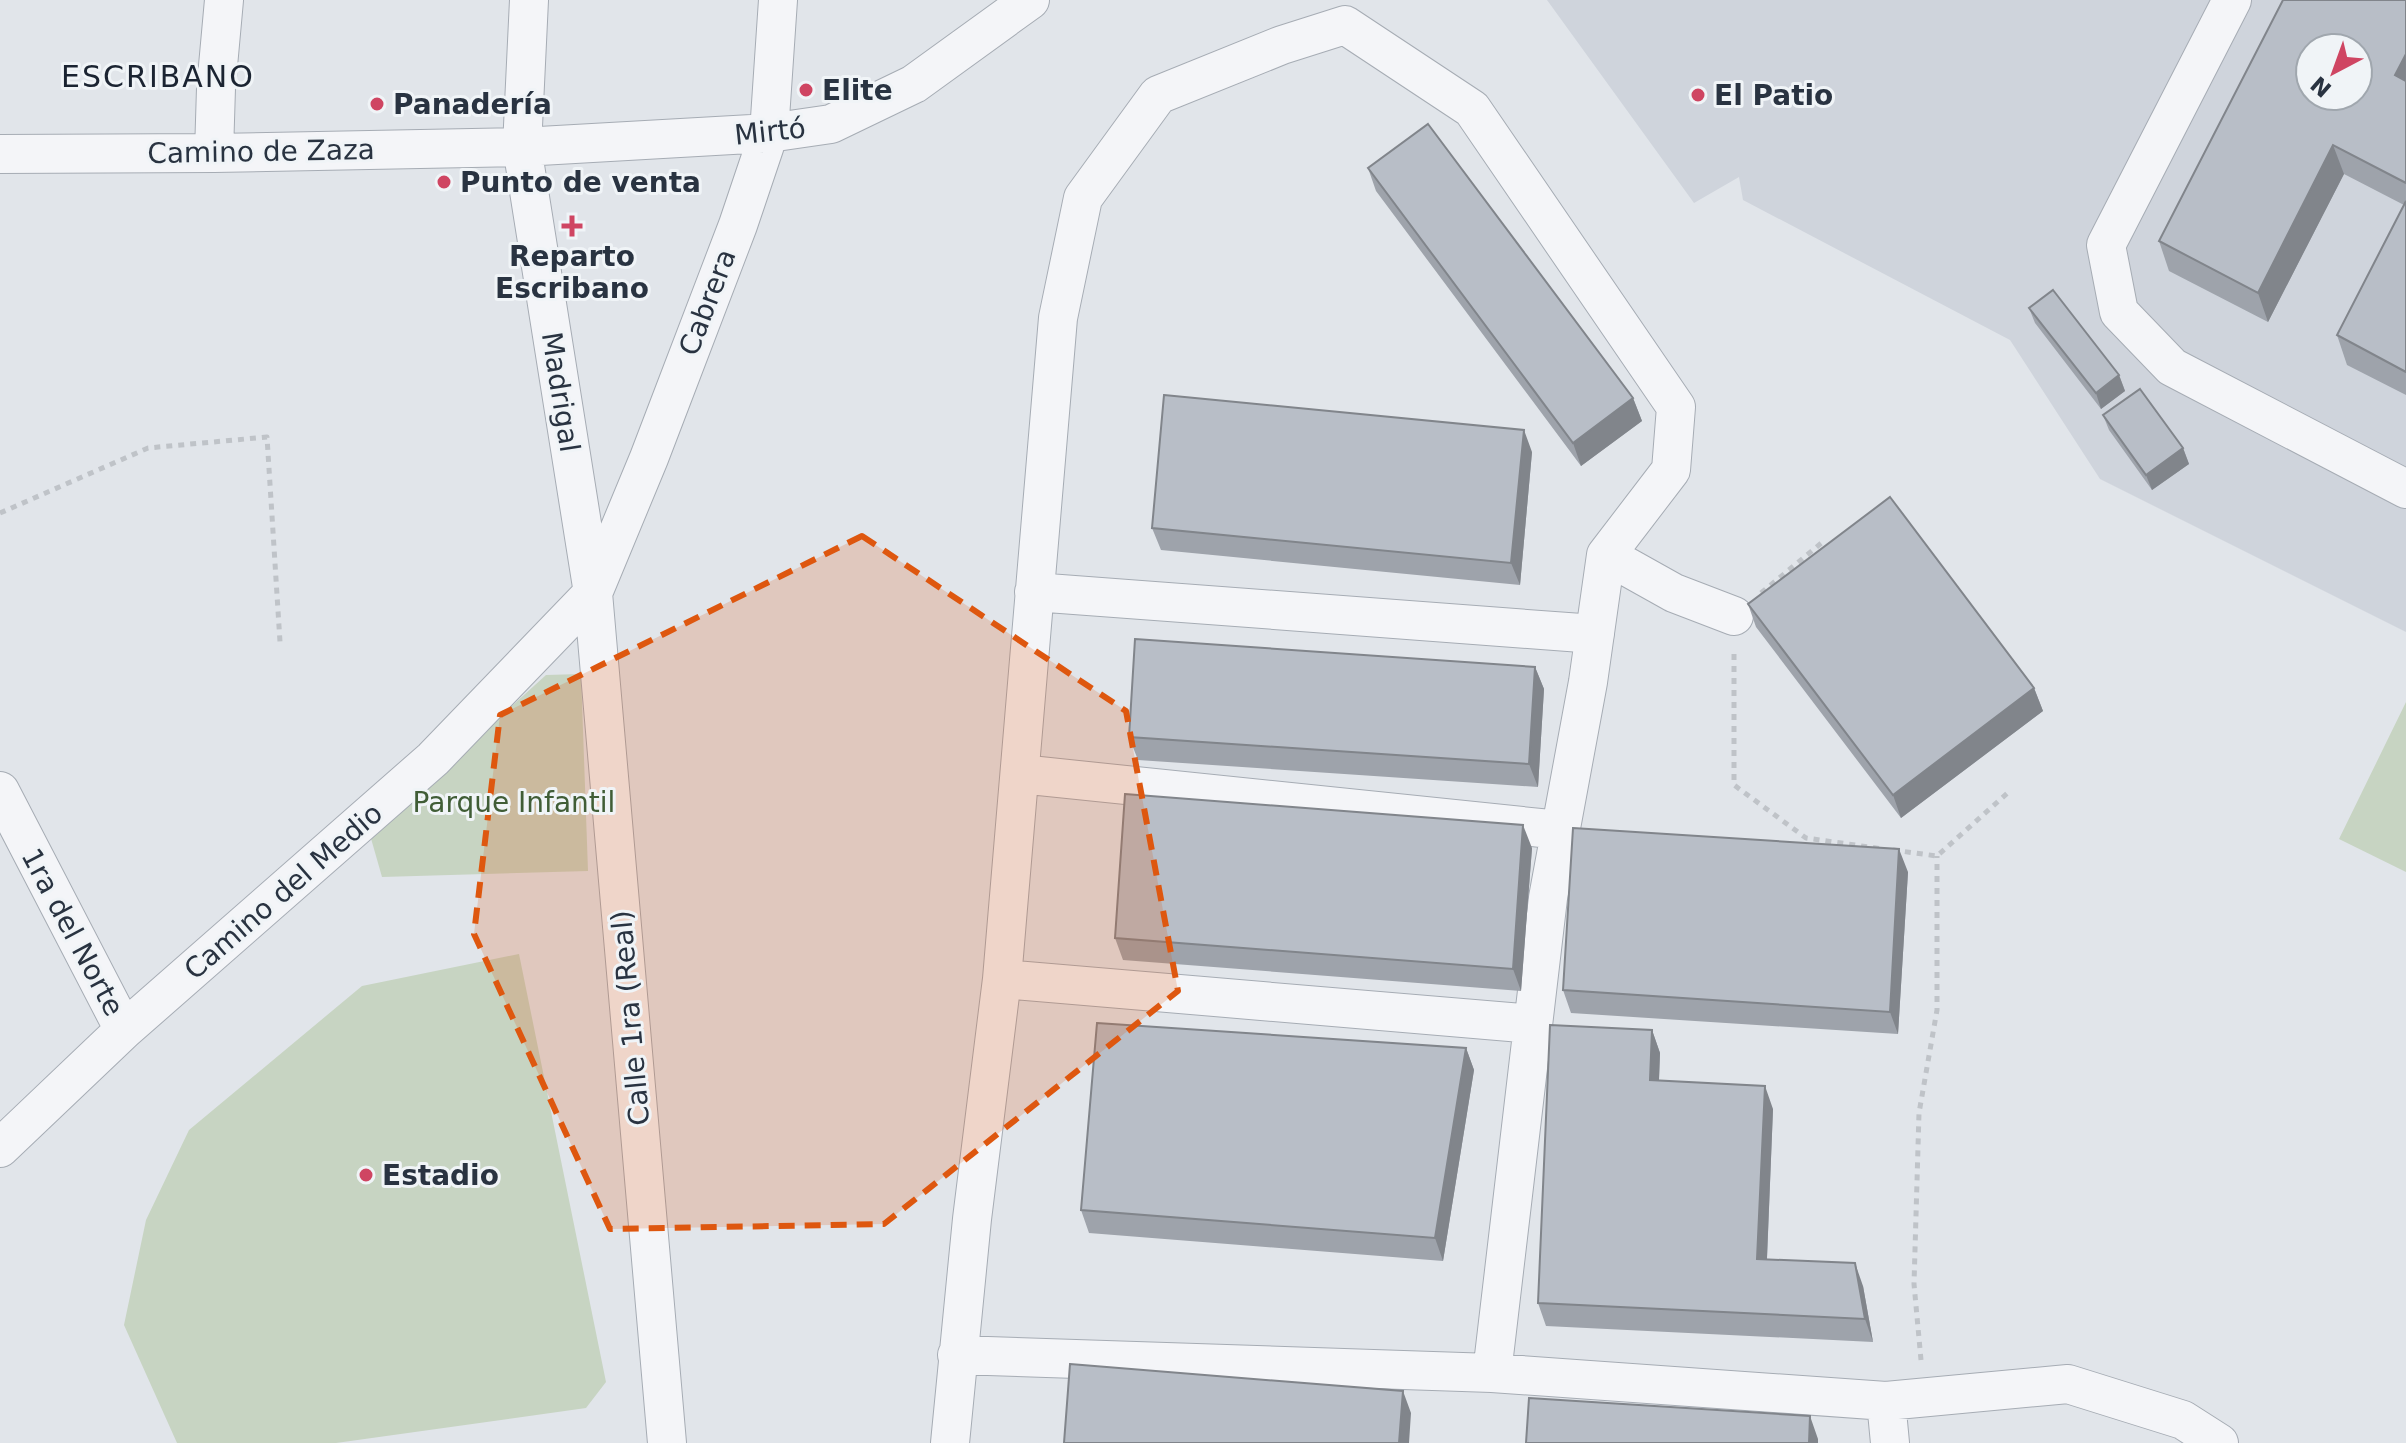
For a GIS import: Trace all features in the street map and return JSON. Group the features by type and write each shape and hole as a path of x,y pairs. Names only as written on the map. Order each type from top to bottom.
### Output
{"street":[{"path":"214,153 224,0"},
{"name":"Madrigal","path":"529,0 522,147 593,593"},
{"name":"Cabrera","path":"593,593 649,458 738,225 769,133 778,0"},
{"name":"Mirtó","path":"522,147 769,133 831,124 914,84 1030,0"},
{"path":"2232,0 2106,245 2119,312 2172,367 2406,489"},
{"path":"950,1443 957,1355 1002,979 1058,318 1083,198 1158,95 1282,45 1345,25 1472,109 1676,407 1671,470 1606,555 1588,682 1548,898 1492,1373"},
{"name":"Camino de Zaza","path":"0,154 522,147"},
{"path":"1606,555 1674,593 1734,616"},
{"path":"1034,592 1595,634"},
{"name":"Camino del Medio","path":"0,1148 124,1030 433,759 593,593"},
{"name":"Calle 1ra (Real)","path":"593,593 667,1443"},
{"path":"1020,774 1560,830"},
{"name":"1ra del Norte","path":"0,791 124,1030"},
{"path":"1002,979 1533,1024"},
{"path":"957,1355 1492,1373 1886,1401 2068,1384 2183,1420 2219,1443"},
{"path":"1886,1401 1890,1443"}],"path":[{"path":"0,513 148,448 267,437 280,642"},
{"path":"1825,540 1734,616 1734,785 1806,838 1937,856"},
{"path":"1925,1397 1914,1284 1919,1113 1937,1010 1937,856 2011,790"}],"highlighted area":[{"path":"862,536 1126,711 1178,991 884,1224 610,1229 474,934 500,715"}],"shaded area":[{"path":"1547,0 2406,0 2406,632 2100,479 2010,340 1743,200 1739,177 1694,203"}],"green space":[{"name":"Parque Infantil","path":"581,674 588,871 382,877 370,835 546,675"},
{"path":"2406,702 2406,872 2339,839"},
{"name":"Estadio","path":"519,954 606,1382 586,1408 336,1443 177,1443 124,1325 146,1220 189,1130 362,986"}],"building":[{"path":"2283,0 2406,0 2406,54 2395,75 2406,81 2406,183 2333,145 2258,293 2159,241"},
{"path":"1428,124 1633,398 1573,443 1368,168"},
{"path":"2406,201 2406,372 2337,335"},
{"path":"2053,290 2119,375 2096,393 2029,308"},
{"path":"2140,389 2183,448 2146,475 2103,415"},
{"path":"1164,395 1524,430 1511,563 1152,528"},
{"path":"1890,497 2034,688 1893,795 1748,604"},
{"path":"1135,639 1535,667 1529,764 1129,737"},
{"path":"1125,794 1523,825 1513,969 1115,938"},
{"path":"1573,828 1899,849 1890,1012 1563,990"},
{"path":"1097,1023 1466,1048 1435,1238 1081,1210"},
{"path":"1550,1025 1652,1030 1650,1080 1765,1086 1757,1259 1855,1263 1865,1319 1538,1303"},
{"path":"1070,1364 1403,1391 1399,1443 1064,1443"},
{"path":"1529,1398 1810,1416 1809,1443 1526,1443"}],"place":[{"name":"Elite","path":"806,90"},
{"name":"El Patio","path":"1698,95"},
{"name":"Panadería","path":"377,104"},
{"name":"Punto de venta","path":"444,182"},
{"name":"Reparto Escribano","path":"572,226"},
{"name":"Estadio","path":"366,1175"}],"district":[{"name":"ESCRIBANO","path":"158,77"}]}
